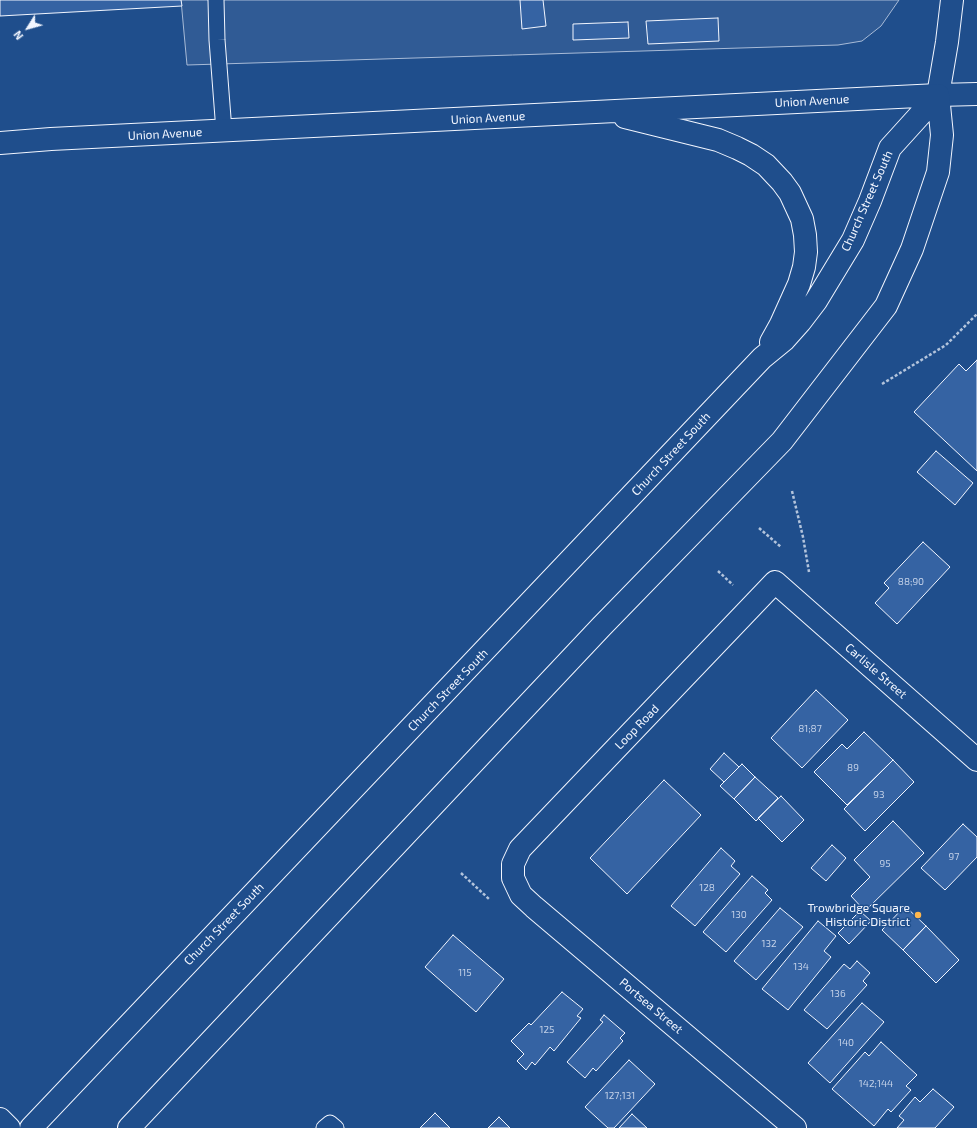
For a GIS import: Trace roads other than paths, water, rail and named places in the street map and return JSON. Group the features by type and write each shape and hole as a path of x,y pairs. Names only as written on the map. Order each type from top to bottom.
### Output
{"main road":[{"path":"129,1128 601,627 782,441 886,306 912,249 938,172 942,135 938,95 948,42 952,0"},
{"name":"Union Avenue","path":"0,143 51,139 224,132 977,94"},
{"name":"Church Street South","path":"31,1128 762,358 784,340 800,322 816,301 853,240 870,201 890,148 938,95"},
{"path":"604,112 718,140 737,148 766,165 790,193 802,219 806,235 804,267 799,284 791,302 762,358"},
{"name":"Carlisle Street","path":"775,582 977,760"},
{"name":"Loop Road","path":"513,878 513,864 520,849 775,582"},
{"name":"Portsea Street","path":"513,878 521,895 534,907 795,1128"},
{"path":"0,1119 9,1128"}],"lane":[{"path":"216,0 217,40 224,132"},
{"path":"324,1128 330,1122 336,1128"}],"place":[{"name":"Trowbridge Square Historic District","path":"918,915"}]}
